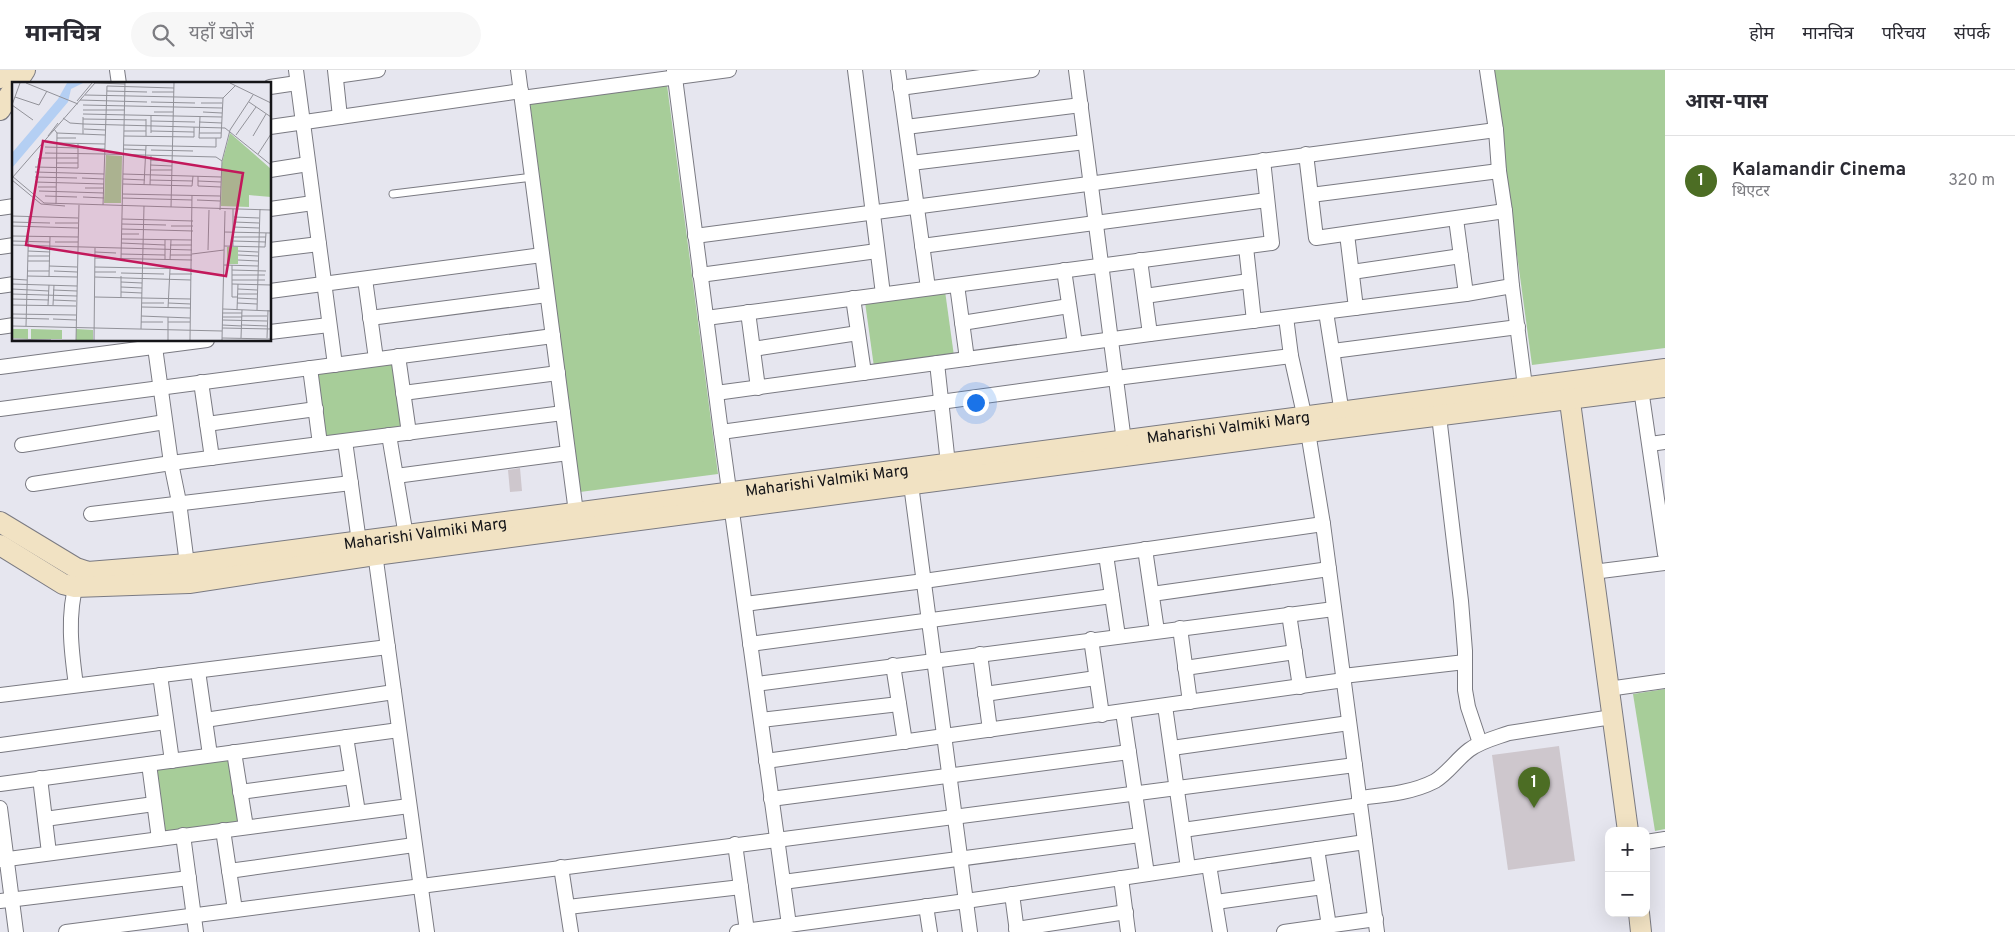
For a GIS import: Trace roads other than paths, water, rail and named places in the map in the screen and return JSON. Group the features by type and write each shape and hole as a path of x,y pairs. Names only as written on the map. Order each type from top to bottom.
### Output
{"street":[{"path":"0,110 11,88 5,70"},
{"path":"16,82 25,70"},
{"path":"340,117 335,73 378,70"},
{"path":"518,70 577,521"},
{"path":"271,127 674,73 729,70"},
{"path":"854,70 882,294"},
{"path":"898,70 928,288"},
{"path":"900,88 1032,70"},
{"path":"1076,70 1125,448"},
{"path":"1487,70 1496,130 1499,171 1526,396"},
{"path":"674,73 744,604 789,925"},
{"path":"271,87 296,77 334,365"},
{"path":"906,126 1081,105"},
{"path":"696,236 1091,182 1496,130"},
{"path":"911,163 1085,142"},
{"path":"1306,154 1316,238 1505,211"},
{"path":"706,318 1272,243 1263,160"},
{"path":"271,170 308,164"},
{"path":"1311,195 1499,171"},
{"path":"922,246 1267,200"},
{"path":"271,209 313,203"},
{"path":"1456,219 1466,294"},
{"path":"1347,234 1356,308"},
{"path":"271,250 318,244"},
{"path":"1246,247 1254,321"},
{"path":"700,275 877,251"},
{"path":"271,291 542,256"},
{"path":"1352,272 1461,256"},
{"path":"1140,260 1150,334"},
{"path":"1064,270 1075,344"},
{"path":"364,279 376,359"},
{"path":"1145,296 1250,281"},
{"path":"957,285 967,359"},
{"path":"716,393 1150,334 1466,294 1512,286"},
{"path":"370,318 547,295"},
{"path":"854,298 864,373"},
{"path":"962,323 1070,306"},
{"path":"748,312 758,388"},
{"path":"1326,312 1343,420"},
{"path":"1284,932 1329,926 1376,926 1323,524 1306,424 1291,356 1286,317"},
{"path":"271,332 329,325"},
{"path":"1332,351 1518,327"},
{"path":"753,348 858,333"},
{"path":"0,409 553,336"},
{"path":"0,367 155,343 190,341"},
{"path":"155,343 188,573"},
{"path":"398,356 409,433"},
{"path":"721,432 1291,356"},
{"path":"937,363 948,464"},
{"path":"310,368 320,444"},
{"name":"Maharishi Valmiki Marg","path":"0,545 63,584 88,572 188,573 1306,424 1640,382 1665,370"},
{"path":"403,393 558,373"},
{"path":"202,382 212,458"},
{"path":"1640,382 1650,444 1660,483 1665,554"},
{"name":"Maharishi Valmiki Marg","path":"1640,382 1665,388"},
{"path":"1568,391 1627,827"},
{"name":"Maharishi Valmiki Marg","path":"1343,420 1439,416 1526,396"},
{"path":"208,424 316,409"},
{"path":"33,484 171,463 563,413"},
{"path":"1439,416 1461,601 1465,690 1468,707 1480,743"},
{"path":"22,445 165,422"},
{"path":"389,435 406,536"},
{"path":"345,441 351,483 368,549 388,647 427,932"},
{"path":"1650,444 1665,442"},
{"name":"Maharishi Valmiki Marg","path":"910,477 948,464 1125,448"},
{"path":"396,476 568,453"},
{"path":"910,477 970,932"},
{"path":"91,514 351,483"},
{"name":"Maharishi Valmiki Marg","path":"368,549 406,536 577,521"},
{"name":"Maharishi Valmiki Marg","path":"0,522 77,578"},
{"path":"744,604 924,581 1323,524"},
{"path":"1145,549 1157,631"},
{"path":"1106,555 1118,636"},
{"path":"1593,572 1665,562"},
{"path":"1152,594 1329,569"},
{"path":"76,685 70,628 77,578"},
{"path":"750,644 1112,596"},
{"path":"756,684 1334,608"},
{"path":"1289,614 1300,687"},
{"path":"1180,628 1190,702"},
{"path":"1091,639 1102,715"},
{"path":"0,695 388,647"},
{"path":"1185,668 1294,652"},
{"path":"980,654 990,730"},
{"path":"766,761 1166,706 1300,687 1343,678 1465,662"},
{"path":"893,665 905,742"},
{"path":"198,670 210,756"},
{"path":"160,675 172,761"},
{"path":"985,694 1096,678"},
{"path":"1608,689 1665,681"},
{"path":"205,720 394,692"},
{"path":"761,720 899,704"},
{"path":"1166,706 1188,868"},
{"path":"1123,712 1146,874"},
{"path":"1183,830 1360,801 1406,791 1435,780 1468,750 1480,743 1508,733 1612,717"},
{"path":"0,745 166,722"},
{"path":"1172,748 1349,723"},
{"path":"0,784 400,730"},
{"path":"346,737 358,812"},
{"path":"234,752 246,827"},
{"path":"771,799 1129,752"},
{"path":"149,764 159,839"},
{"path":"66,932 735,844 1135,795 1355,764"},
{"path":"240,792 352,777"},
{"path":"40,778 50,853"},
{"path":"45,819 154,804"},
{"path":"3,859 409,806"},
{"path":"0,808 6,900 16,932"},
{"path":"222,830 235,910"},
{"path":"783,882 1140,835"},
{"path":"183,836 196,932"},
{"path":"1650,841 1665,839"},
{"path":"735,844 741,887 742,931 789,925 816,927 926,906 1365,842"},
{"path":"229,871 414,845"},
{"path":"1317,849 1329,926"},
{"path":"1210,865 1220,932"},
{"path":"562,867 571,932"},
{"path":"6,900 189,878"},
{"path":"1121,878 1128,932"},
{"path":"568,907 741,887"},
{"path":"1216,902 1323,887"},
{"path":"1012,894 1016,930 1126,912"},
{"path":"926,906 930,932"},
{"path":"1639,917 1641,932"}],"lane":[{"path":"392,194 533,178"}],"place":[{"name":"Kalamandir Cinema","path":"1534,808"}]}
